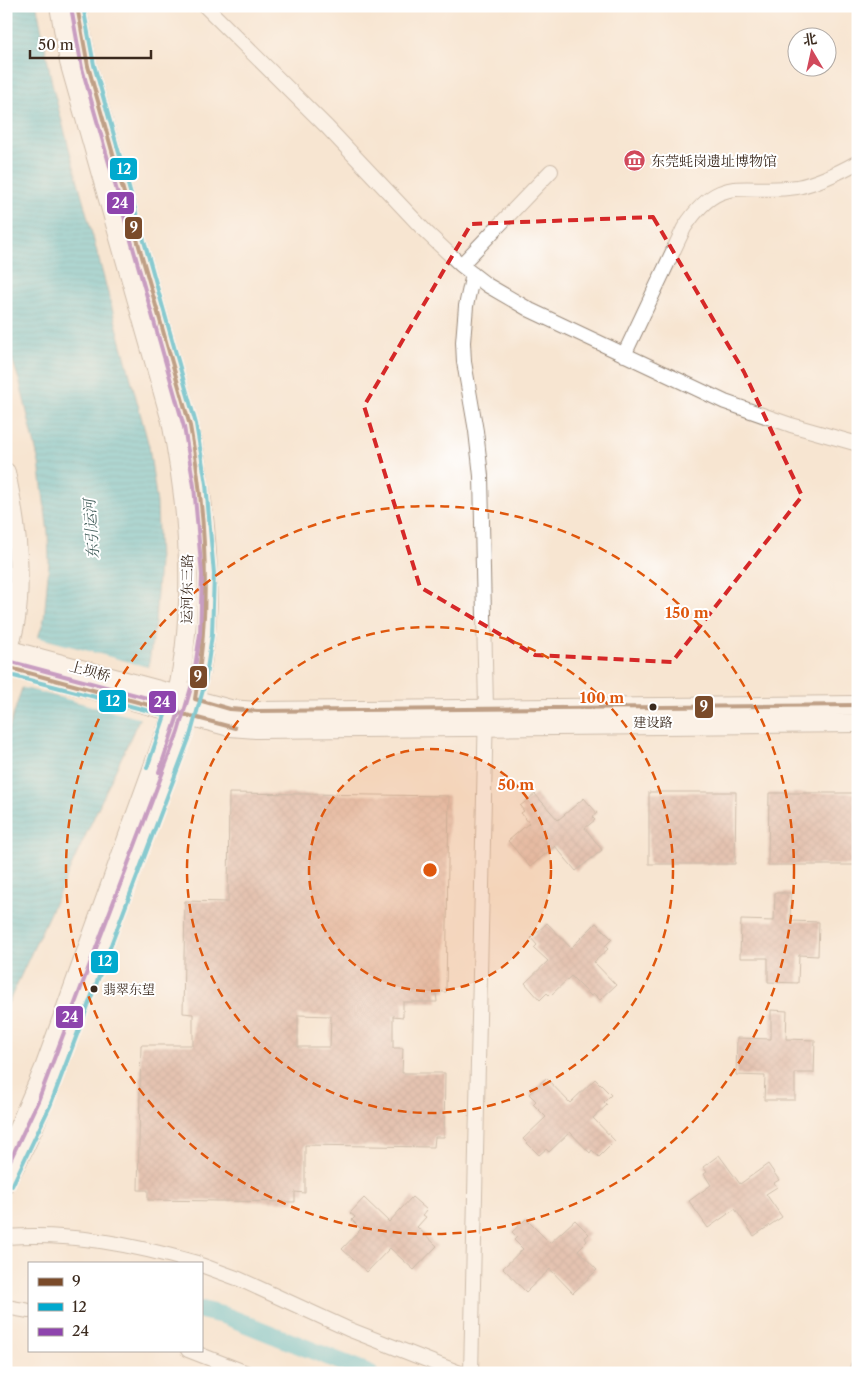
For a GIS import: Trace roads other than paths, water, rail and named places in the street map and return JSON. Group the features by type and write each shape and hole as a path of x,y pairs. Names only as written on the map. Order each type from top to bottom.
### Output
{"street":[{"name":"运河东三路","path":"6,1183 20,1160 57,1072 180,707 189,594 188,550 180,464 171,421 69,62 59,6"},
{"name":"运河东三路","path":"6,1156 44,1068 180,707 195,699 202,664 207,598 206,554 198,468 190,426 88,66 77,6"},
{"path":"206,6 327,127 426,232 472,274 530,310 725,402 791,425 858,444"},
{"path":"624,355 684,228 694,212 709,197 730,188 800,186 858,162"},
{"path":"461,265 551,171"},
{"path":"471,1373 486,708 481,476 476,431 464,362 463,342 466,306 472,274"},
{"path":"6,472 17,539 18,586 12,658"},
{"name":"上坝桥","path":"12,658 155,688 180,707"},
{"name":"上坝桥","path":"12,658 151,705 180,707"},
{"path":"195,699 230,709 257,711 858,705"},
{"path":"180,707 230,727 256,729 858,723"},
{"path":"6,1237 64,1237 109,1242 153,1250 194,1262"},
{"path":"202,1264 239,1279 348,1329 460,1373"},
{"path":"6,1307 28,1311"},
{"path":"193,1352 247,1373"},
{"path":"856,1373 858,1366"}],"water":[{"name":"东引运河","path":"6,6 37,6 53,88 149,446 157,503 159,562 155,623 141,715 6,1008 6,738 44,619 49,562 48,533 39,463 20,383 6,340"}],"waterway":[{"path":"202,1310 226,1316 369,1373"}],"place":[{"name":"东莞蚝岗遗址博物馆","path":"635,161"},
{"name":"建设路","path":"653,707"},
{"name":"翡翠东望","path":"94,989"}]}
